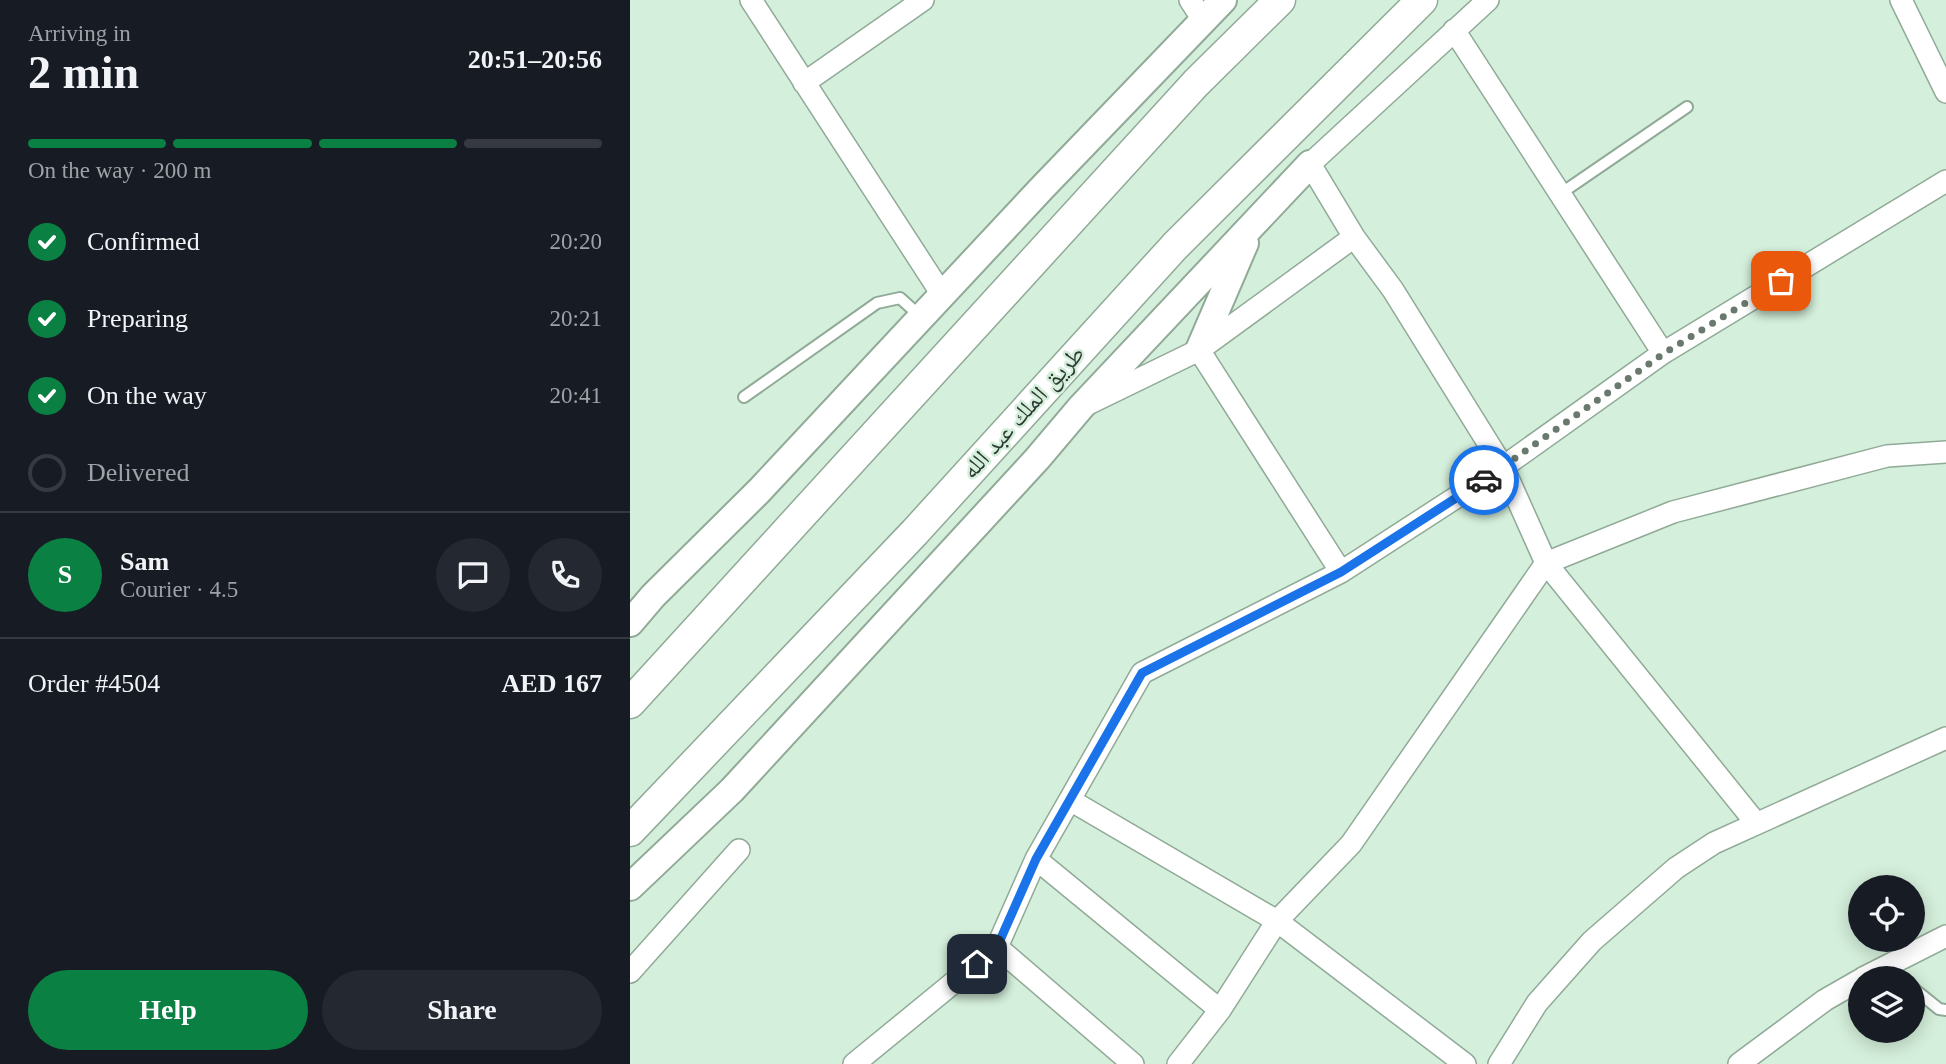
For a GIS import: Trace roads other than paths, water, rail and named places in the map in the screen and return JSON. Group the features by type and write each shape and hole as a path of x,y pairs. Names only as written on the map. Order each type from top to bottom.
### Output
{"main road":[{"path":"630,703 1196,83 1280,0"},
{"name":"طريق الملك عبد الله","path":"630,831 915,532 1175,246 1422,0"}],"street":[{"path":"751,0 943,296"},
{"path":"804,83 923,0"},
{"path":"630,623 943,296 1196,10 1223,0"},
{"path":"630,887 732,790 1082,407 1310,164 1488,0"},
{"path":"1901,0 1946,92"},
{"path":"1454,30 1663,354"},
{"path":"1310,164 1354,237 1393,290 1503,467 1546,563 1756,823"},
{"path":"854,1064 997,947 1036,859 1142,673 1341,572 1503,467 1663,354 1946,181"},
{"path":"1199,350 1253,225"},
{"path":"1082,407 1199,350 1354,237"},
{"path":"1199,350 1341,572"},
{"path":"1178,1064 1220,1010 1278,922 1351,844 1546,563 1672,512 1887,456 1946,452"},
{"path":"1499,1064 1537,1003 1592,941 1676,868 1714,842 1946,738"},
{"path":"1070,800 1278,922 1465,1064"},
{"path":"630,972 739,850"},
{"path":"1036,859 1220,1010"},
{"path":"1902,966 1946,936"},
{"path":"997,947 1133,1064"},
{"path":"1739,1064 1825,1000 1848,987"}],"lane":[{"path":"1560,194 1687,107"},
{"path":"744,397 877,303 900,298 922,318"},
{"path":"1925,998 1939,1009 1946,1010"}]}
